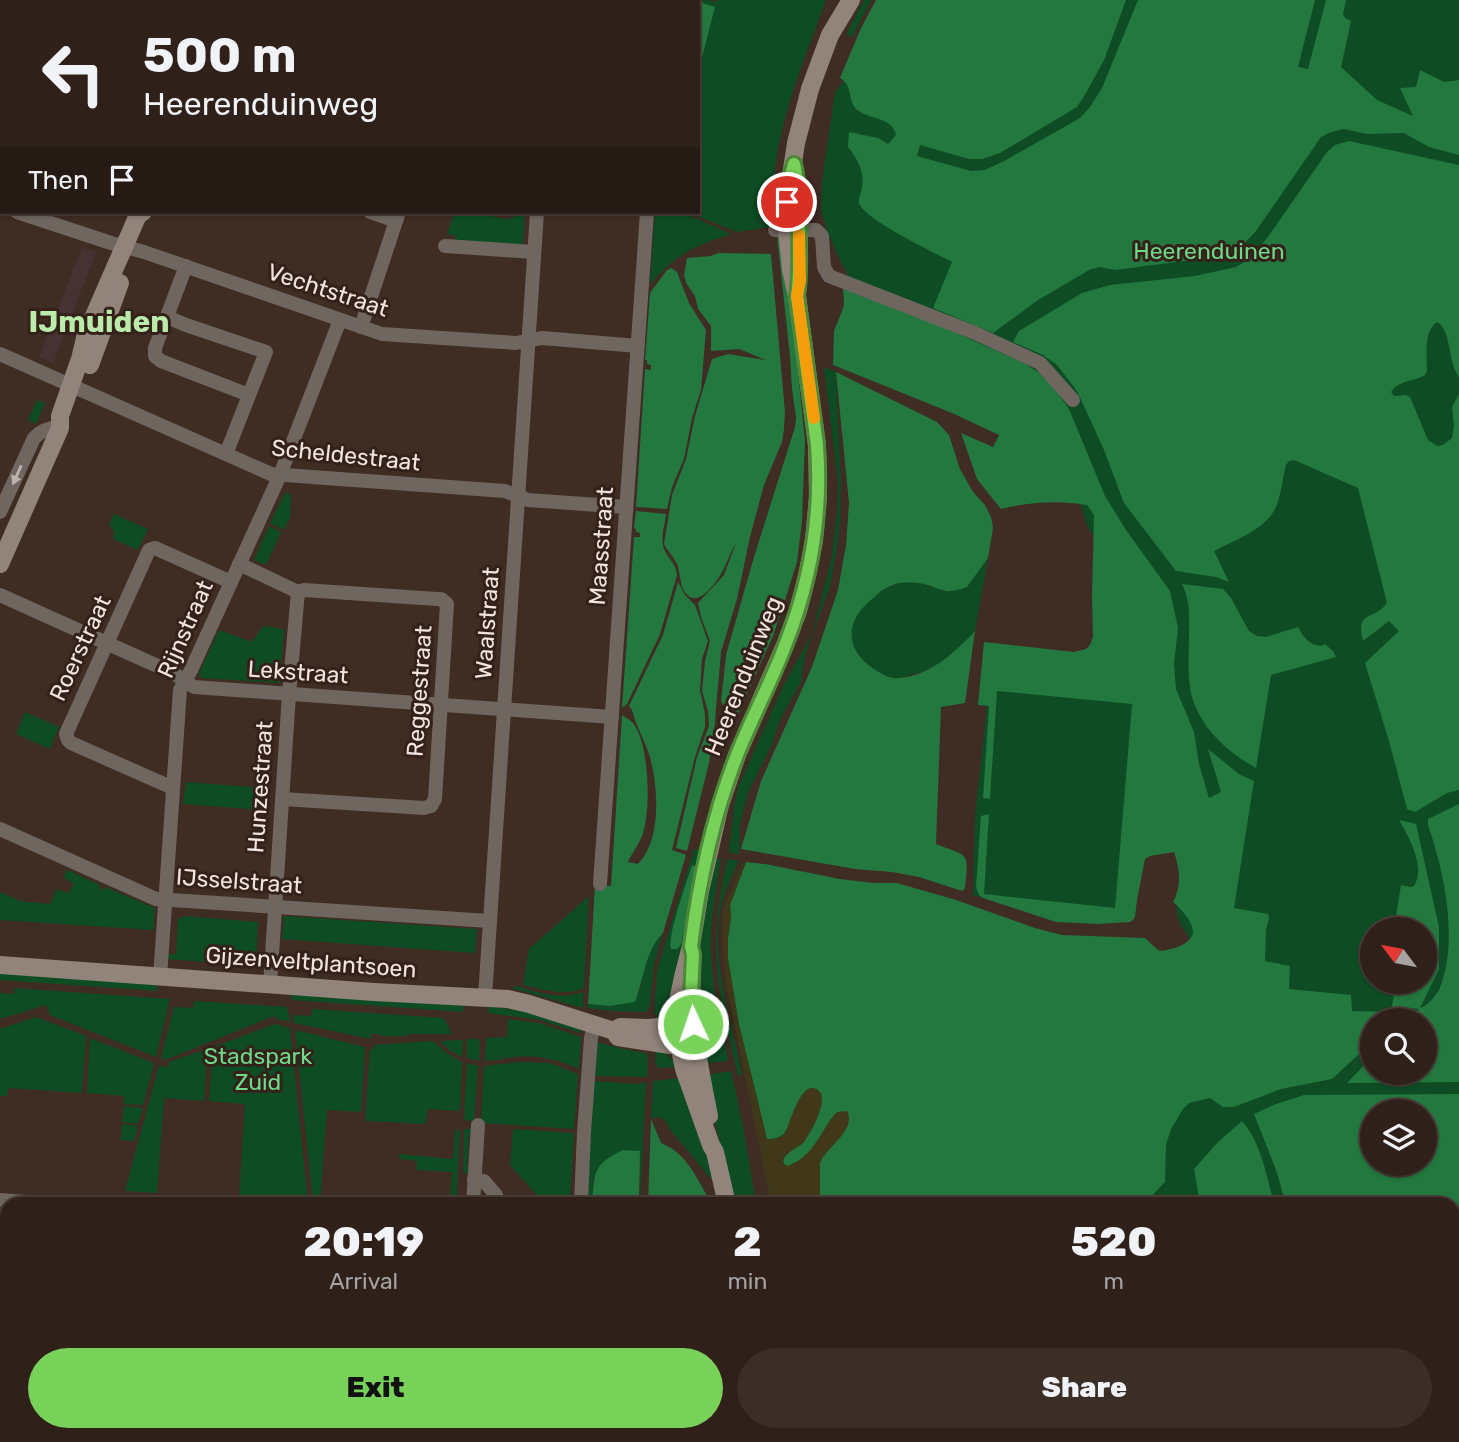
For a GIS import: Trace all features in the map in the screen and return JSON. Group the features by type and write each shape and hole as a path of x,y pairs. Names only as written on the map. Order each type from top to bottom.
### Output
{"main road":[{"name":"Heerenduinweg","path":"725,1197 715,1152 684,1069 687,1044 685,1024 676,1011 720,804 737,755 790,633 814,541 819,468 797,296 800,280 787,229 798,179 794,164 796,144 806,100 840,0"},
{"name":"Heerenduinweg","path":"830,35 851,0"},
{"path":"0,564 61,426 68,419 76,387 129,248 146,218 145,214"},
{"name":"Gijzenveltplantsoen","path":"0,965 508,999 614,1031 618,1037 687,1044"},
{"name":"Gijzenveltplantsoen","path":"614,1031 620,1027 649,1028 685,1024"}],"street":[{"name":"Vechtstraat","path":"23,214 186,266 382,334 516,343 542,338 638,345"},
{"name":"Waalstraat","path":"485,998 537,214"},
{"name":"Maasstraat","path":"600,884 646,214"},
{"path":"361,327 398,216"},
{"path":"787,229 819,232 824,267 829,276 975,333 1040,363 1073,400"},
{"path":"445,246 534,252"},
{"path":"186,266 154,351 158,359 249,395"},
{"path":"167,317 266,352 226,454"},
{"name":"Rijnstraat","path":"160,977 180,690 280,475 340,320"},
{"name":"Scheldestraat","path":"0,354 271,474 505,491 528,500 626,508"},
{"path":"0,512 34,438 39,433 61,426"},
{"name":"Roerstraat","path":"173,788 71,743 66,737 68,729 149,551 155,548 231,582"},
{"name":"Reggestraat","path":"239,564 298,592 304,590 437,599 445,601 448,608 435,799 431,806 424,808 283,799"},
{"name":"Hunzestraat","path":"270,985 298,592"},
{"name":"Lekstraat","path":"0,596 173,673 194,687 612,717"},
{"name":"IJsselstraat","path":"0,829 156,898 489,921"},
{"path":"581,1197 584,1132 594,1026"},
{"path":"473,1197 478,1125"},
{"path":"474,1180 484,1181 496,1197"}],"shaded area":[{"path":"82,247 96,252 53,363 39,357"}],"green space":[{"path":"700,0 826,0 797,80 780,141 772,194 771,227 737,232 692,214 700,214 700,62 715,7"},
{"path":"864,0 871,0 852,37 846,34"},
{"path":"876,0 1126,0 1104,60 1077,107 1000,153 982,159 969,159 920,145 917,156 971,171 985,170 1004,161 1080,118 1102,88 1138,0 1315,0 1298,67 1308,69 1326,0 1346,0 1343,14 1351,21 1341,67 1377,100 1413,116 1400,88 1416,87 1420,70 1444,82 1459,80 1459,155 1429,147 1404,133 1367,134 1344,129 1331,132 1321,137 1256,231 1236,252 1115,270 1100,267 1091,269 1038,300 993,333 933,308 952,262 873,218 859,203 862,176 848,147 849,132 878,138 888,144 896,135 886,122 855,108 845,82 840,78"},
{"name":"Heerenduinen","path":"884,0 1459,0 1459,1197 770,1197 726,983 722,943 723,910 743,862 746,862 739,885 1179,955 1191,943 1180,923 1177,910 1177,897 1184,871 1109,554 1088,528 1071,474 854,295 821,210 822,182 835,92 844,80"},
{"path":"700,2 715,7 700,65"},
{"path":"1349,141 1459,165 1459,377 1445,332 1437,322 1428,338 1425,375 1402,383 1391,392 1394,396 1410,397 1428,440 1437,446 1452,438 1452,407 1459,394 1459,790 1447,793 1415,812 1407,809 1365,663 1399,631 1389,621 1363,641 1361,631 1364,620 1387,603 1358,488 1294,460 1289,461 1277,503 1267,520 1253,531 1214,551 1229,582 1216,577 1176,571 1124,503 1077,391 1057,365 1043,355 1013,342 1019,331 1082,293 1110,285 1195,276 1236,267 1251,258 1270,234 1327,152 1335,145"},
{"path":"454,214 493,214 495,217 508,219 515,214 525,214 523,245 455,241 455,235 447,234"},
{"path":"655,214 686,214 729,233 685,253 667,266 650,285"},
{"path":"784,234 805,441 802,522 797,562 773,636 736,718 721,701 726,655 796,417 777,236"},
{"path":"719,253 771,254 785,412 782,442 764,485 737,599 721,652 709,763 687,851 676,848 697,757 709,726 702,691 710,641 698,603 724,575 736,543 714,584 704,594 693,598 683,589 677,564 664,544 672,495 686,459 695,416 712,359 728,354 766,360 739,349 711,351 711,326 698,309 695,296 684,275 687,258"},
{"path":"671,268 677,272 689,303 706,330 701,390 684,459 672,487 667,509 636,507 645,369 651,370 651,365 645,360 650,293"},
{"path":"843,286 859,290 1024,363 1052,385 1069,409 1105,496 1170,591 1178,628 1174,664 1176,689 1194,732 1199,764 1209,798 1221,792 1208,749 1239,774 1254,781 1234,908 1268,914 1265,961 1290,966 1289,989 1351,995 1352,1011 1360,1011 1360,1053 1332,1079 1281,1089 1234,1107 1223,1107 1210,1098 1189,1103 1171,1129 1166,1145 1165,1182 1151,1197 820,1197 822,1157 845,1131 831,1118 808,1153 787,1166 783,1160 785,1155 803,1142 788,1127 780,1137 767,1139 739,1025 728,959 730,905 746,862 840,879 897,883 1062,935 1145,938 1162,951 1186,942 1193,931 1189,920 1173,902 1179,877 1174,852 1145,859 1135,917 1130,922 1056,922 979,895 976,887 981,816 989,814 984,894 1115,908 1132,704 997,691 990,799 983,798 989,706 978,705 984,642 1074,652 1090,645 1093,637 1094,515 1087,505 1054,502 1001,509 977,479 961,433 993,447 999,435 833,365 834,331 844,306"},
{"path":"824,367 836,372 841,484 840,524 834,566 830,586 805,655 801,682 780,720 772,744 748,793 740,824 739,855 729,852 739,785 783,686 812,634 831,561 838,482"},
{"path":"836,372 937,422 949,435 960,469 991,517 993,528 988,558 967,587 949,591 913,582 890,586 863,608 857,616 852,635 857,653 864,661 886,676 899,678 931,668 950,655 975,631 965,703 941,707 936,844 964,857 966,876 965,888 962,891 919,877 741,849 761,781 812,667 838,590 846,545 849,503"},
{"path":"37,400 45,403 36,424 28,420"},
{"path":"285,493 291,494 290,518 284,530 270,523"},
{"path":"636,511 666,514 663,545 677,575 660,634 627,704 622,708 634,537 640,537 640,533 634,528"},
{"path":"114,514 148,529 138,550 113,539 114,531 109,525"},
{"path":"269,526 281,532 266,565 254,560"},
{"path":"988,558 975,631 940,663 922,672 899,678 886,677 866,664 853,647 853,621 863,607 884,588 906,581 947,591 967,587"},
{"path":"678,582 695,605 708,641 702,659 700,690 705,727 672,850 686,855 663,933 652,948 635,1002 610,1006 588,1004 595,885 611,886 622,715 635,726 640,736 647,778 646,822 642,837 628,862 638,864 646,853 654,827 656,798 653,769 629,706 663,635"},
{"path":"1182,584 1223,589 1249,631 1257,636 1266,637 1298,627 1307,640 1317,645 1325,644 1336,657 1271,675 1256,768 1217,739 1196,709 1189,683 1189,610"},
{"path":"263,626 284,629 280,683 201,678 199,673 219,630 252,642"},
{"path":"992,662 1135,674 1119,912 973,896 975,814"},
{"path":"25,712 59,727 50,749 16,734"},
{"path":"186,782 267,788 264,810 183,804"},
{"path":"1459,804 1459,1082 1437,1082 1437,1008 1420,1008 1431,1001 1439,990 1445,971 1449,930 1440,865 1428,819"},
{"path":"1399,820 1416,824 1437,917 1396,917 1401,885 1414,886 1418,870 1415,852"},
{"path":"694,849 702,850 670,1012 657,1022 657,1014 654,1013 657,970","holes":["692,865 697,867 690,900 670,945"]},
{"path":"719,858 711,956 728,1059 702,1064 695,981 714,861"},
{"path":"727,859 738,861 721,907 718,949 724,992 742,1075 738,1076 721,999 716,952 717,917"},
{"path":"692,865 697,867 681,945 677,949 671,949 675,921"},
{"path":"67,870 100,885 99,888 103,890 105,887 155,908 153,930 0,920 0,892 20,901 50,904 56,889 68,893 74,884 63,877"},
{"path":"589,896 584,988 561,992 523,985 529,949"},
{"path":"183,916 258,922 256,960 264,961 264,966 167,959 167,954 176,954 178,918"},
{"path":"284,916 477,929 475,953 282,939"},
{"path":"1437,918 1439,927 1437,973"},
{"path":"663,933 654,964 650,1006 646,1012 587,1008 588,1004 610,1006 640,990 647,960"},
{"path":"0,971 158,982 157,991 0,980"},
{"path":"517,986 558,995 583,992 583,1008 511,988"},
{"name":"Stadspark Zuid","path":"14,988 170,999 156,1057 50,1015 46,1005 0,1019 0,993 14,994"},
{"path":"291,992 464,1005 463,1012 292,1000"},
{"path":"1394,994 1427,994 1420,1008 1392,1008"},
{"name":"Stadspark Zuid","path":"194,1001 287,1007 290,1022 276,1019 274,1016 165,1060 161,1058 174,1007 193,1008"},
{"path":"489,1006 529,1012 581,1029 581,1033 540,1020 488,1013"},
{"name":"Stadspark Zuid","path":"312,1009 444,1018 452,1034 371,1034 371,1039 294,1023 293,1015 311,1016"},
{"path":"36,1017 86,1036 82,1093 8,1088 7,1096 0,1096 0,1029"},
{"path":"508,1019 539,1023 581,1037 579,1069 563,1062 538,1057 522,1056 485,1061 486,1038 507,1037"},
{"name":"Stadspark Zuid","path":"275,1024 290,1028 307,1197 239,1197 245,1104 209,1101 213,1047"},
{"name":"Stadspark Zuid","path":"295,1030 365,1047 361,1112 327,1110 321,1197 312,1197"},
{"name":"Stadspark Zuid","path":"90,1038 154,1063 143,1105 124,1104 124,1096 87,1093"},
{"path":"467,1039 480,1039 479,1061 467,1058"},
{"path":"463,1040 462,1057 440,1041"},
{"name":"Stadspark Zuid","path":"433,1041 462,1062 460,1111 428,1109 425,1124 365,1121 370,1049 373,1049 374,1045"},
{"path":"596,1042 648,1055 647,1077 595,1076"},
{"name":"Stadspark Zuid","path":"207,1049 204,1101 164,1098 157,1193 125,1191 159,1065 167,1068 169,1062"},
{"path":"656,1049 668,1055 678,1067 658,1068 655,1063"},
{"path":"519,1062 550,1063 578,1074 574,1129 483,1123 484,1066"},
{"path":"467,1063 478,1066 474,1121 464,1120"},
{"path":"1360,1069 1360,1083 1347,1083"},
{"path":"731,1071 755,1197 732,1197 704,1075"},
{"path":"682,1078 715,1182 676,1137 665,1120 658,1117 651,1119 653,1081"},
{"path":"593,1081 638,1084 646,1082 640,1197 640,1152 594,1177 593,1197 586,1197"},
{"path":"1459,1094 1459,1197 1284,1197 1254,1114 1304,1095"},
{"path":"124,1106 143,1108 138,1124 122,1122"},
{"path":"651,1119 661,1143 684,1159 708,1197 648,1197"},
{"path":"1242,1121 1259,1149 1272,1197 1199,1197 1194,1169 1218,1142"},
{"path":"122,1124 138,1126 134,1141 121,1140"},
{"path":"464,1129 473,1129 469,1134 467,1168 470,1173 463,1173"},
{"path":"513,1129 574,1133 570,1197 539,1197 510,1165"},
{"path":"455,1130 460,1130 456,1197 450,1197 452,1172 416,1170 417,1161 399,1159 399,1154 453,1159"},
{"path":"623,1150 640,1151 639,1197 593,1197 597,1171 600,1165"}],"sand":[{"path":"743,862 746,862 730,905 728,959 739,1025 767,1139 777,1138 785,1133 802,1095 813,1088 822,1095 818,1116 804,1142 787,1154 783,1160 784,1164 787,1166 804,1157 837,1112 847,1111 849,1118 844,1132 820,1163 820,1197 770,1197 726,983 722,943 723,910"}],"slow traffic":[{"path":"799,235 800,280 797,296 814,418"}],"district":[{"name":"IJmuiden","path":"99,322"}],"route":[{"path":"693,1024 691,946 700,891 720,804 737,755 770,683 798,611 817,518 817,445 797,296 800,280 798,179 794,164 787,202"}]}
